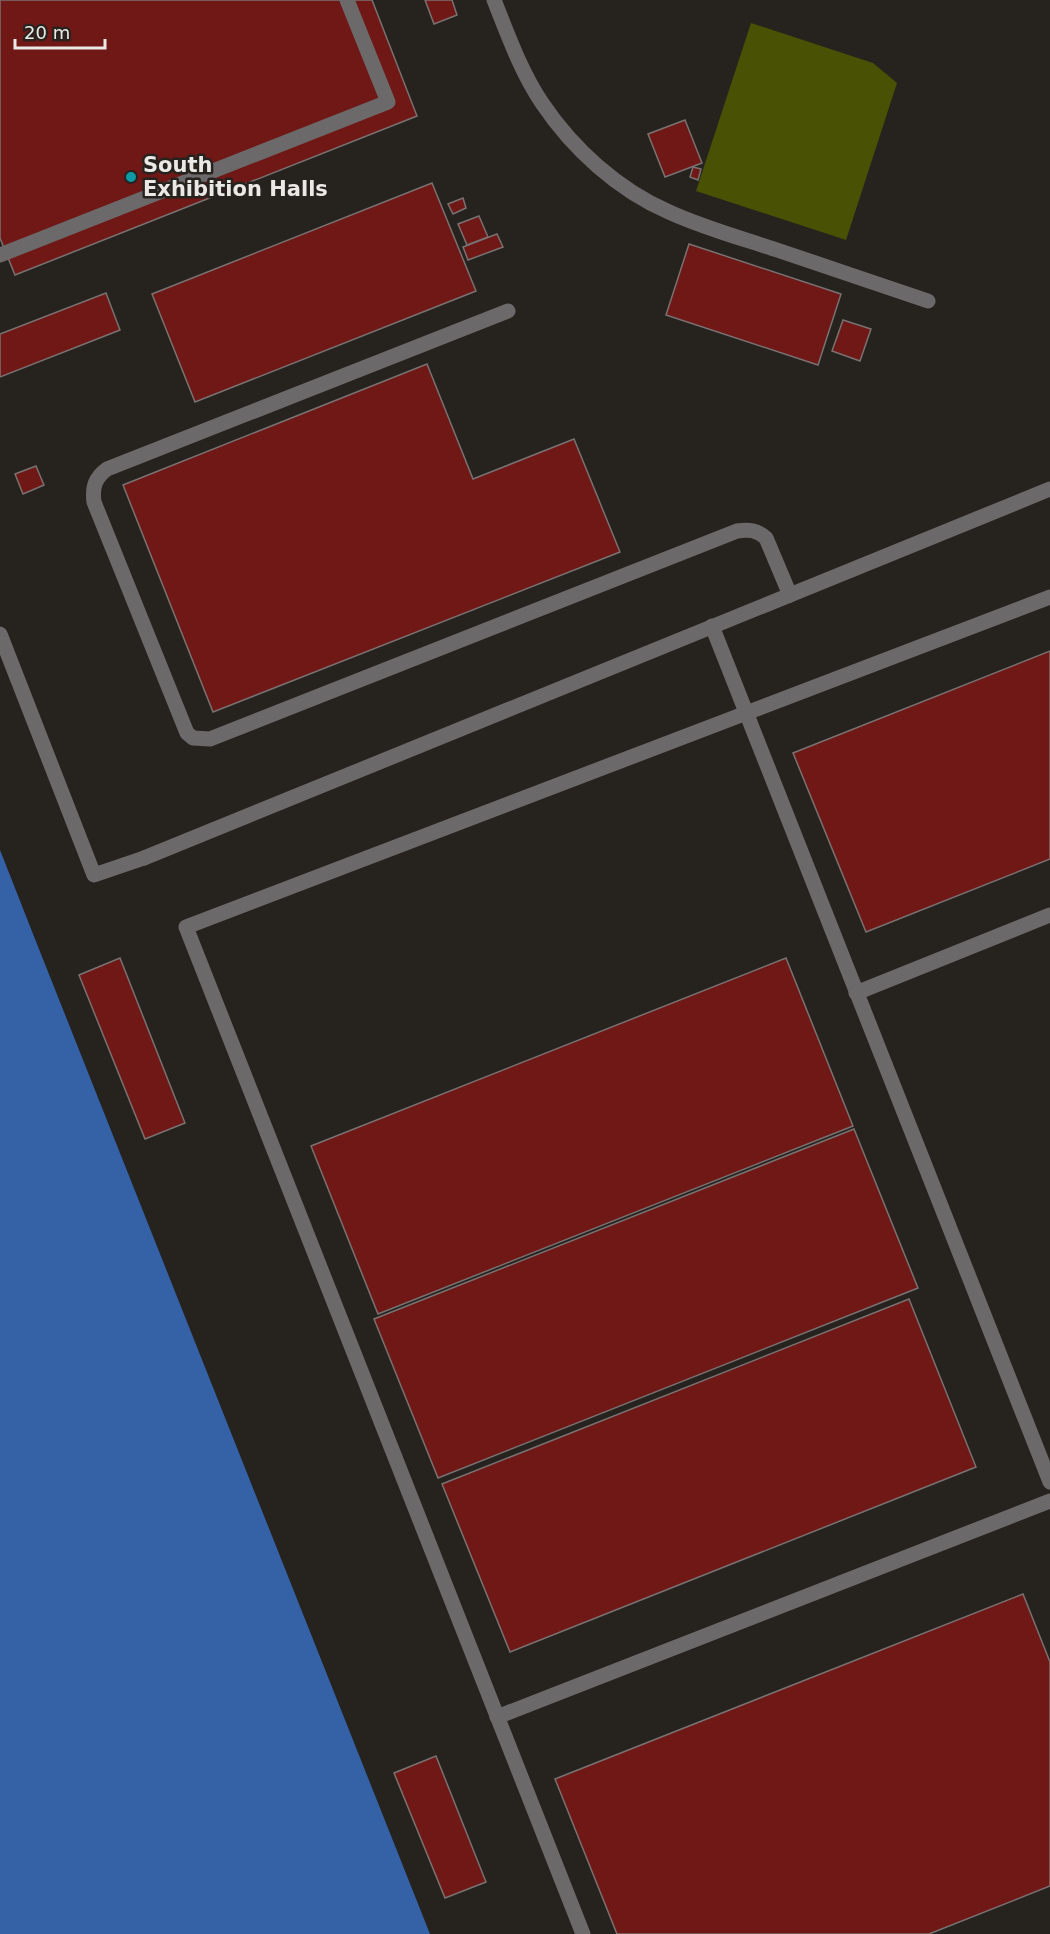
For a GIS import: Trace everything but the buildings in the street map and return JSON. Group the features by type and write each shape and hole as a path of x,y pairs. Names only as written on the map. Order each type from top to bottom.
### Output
{"street":[{"path":"0,255 388,102 347,0"},
{"path":"494,0 517,58 541,102 577,146 645,200 692,222 928,301"},
{"path":"508,311 118,465 100,475 94,483 92,492 94,502 187,733 193,738 210,739 737,531 753,530 760,532 766,538 790,595"},
{"path":"0,634 94,875 144,858 1050,489"},
{"path":"583,1934 186,927 1050,597"},
{"path":"712,626 1050,1482"},
{"path":"856,993 1050,915"},
{"path":"497,1717 1050,1501"}],"green space":[{"path":"751,23 873,63 897,83 846,240 696,191"}],"water":[{"path":"0,850 35,939 430,1934 0,1934"}],"place":[{"name":"South Exhibition Halls","path":"131,177"}]}
